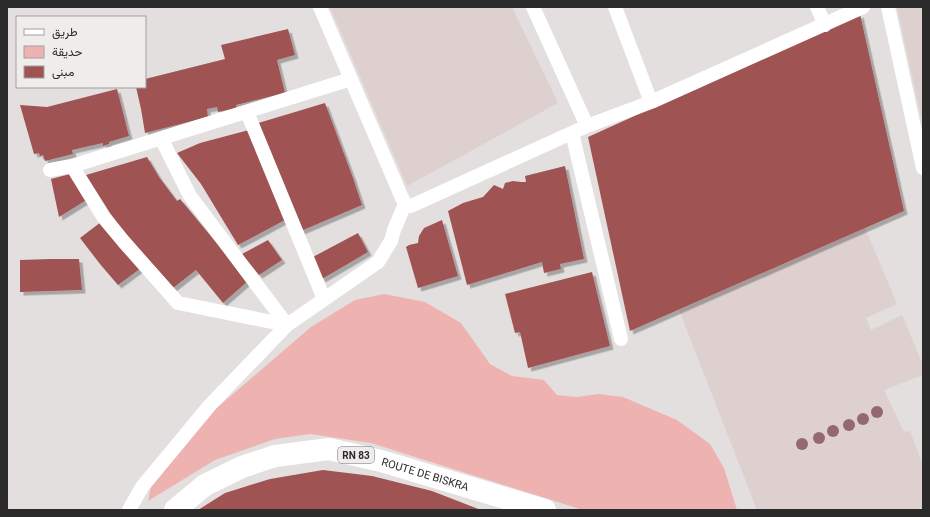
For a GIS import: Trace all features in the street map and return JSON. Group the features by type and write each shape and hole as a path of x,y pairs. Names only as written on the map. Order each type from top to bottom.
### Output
{"main road":[{"name":"ROUTE DE BISKRA","path":"175,510 205,486 242,467 275,456 329,449 389,463 545,510"}],"street":[{"path":"129,510 142,487 210,405 287,325 378,262 391,241 405,204 320,7"},
{"path":"533,7 587,126"},
{"path":"615,7 651,102"},
{"path":"817,7 825,25"},
{"path":"405,204 411,206 587,126 651,102 863,7"},
{"path":"888,7 923,168"},
{"path":"50,170 72,166 351,79"},
{"path":"247,112 324,299"},
{"path":"572,133 621,339"},
{"path":"161,138 190,196 287,325"},
{"path":"72,166 104,218 178,303 287,325"}],"shaded area":[{"path":"330,7 512,7 558,103 407,186"},
{"path":"897,7 923,7 923,126"},
{"path":"865,228 897,304 866,318 871,330 902,315 923,365 923,375 884,390 904,432 910,431 923,465 923,510 757,510 679,310"}],"green space":[{"path":"384,294 425,302 461,323 490,364 512,376 544,380 557,395 577,397 599,394 623,397 677,420 710,444 724,468 737,510 583,510 371,443 310,434 275,439 215,460 148,501 151,486 204,419 311,327 355,300"}],"building":[{"path":"860,14 904,211 630,331 588,137"},
{"path":"288,29 295,55 277,60 285,93 236,105 237,108 218,112 217,107 207,109 208,117 145,133 136,88 146,88 146,79 225,59 221,45"},
{"path":"117,89 129,136 109,142 109,144 103,146 103,143 72,150 73,154 45,161 43,155 40,156 39,153 34,154 20,105 47,107"},
{"path":"325,103 362,205 301,231 255,124"},
{"path":"249,130 285,220 238,245 201,184 177,153 200,143"},
{"path":"147,157 159,177 177,201 180,199 248,281 223,303 196,270 173,288 130,239 110,213 86,175"},
{"path":"565,166 584,259 560,264 561,269 544,273 542,262 467,285 448,211 463,203 483,197 494,185 503,189 505,183 513,181 526,182 525,176"},
{"path":"70,174 88,199 59,217 51,179"},
{"path":"442,220 458,276 418,288 406,247 418,243 419,236 424,228"},
{"path":"101,222 141,268 118,285 80,238"},
{"path":"358,233 368,252 322,279 311,258"},
{"path":"268,240 282,260 259,275 242,254"},
{"path":"79,259 82,290 20,292 20,260"},
{"path":"592,272 610,346 528,368 520,332 515,333 505,294"},
{"path":"323,470 372,476 432,491 481,510 198,510 225,493 270,479"}]}
